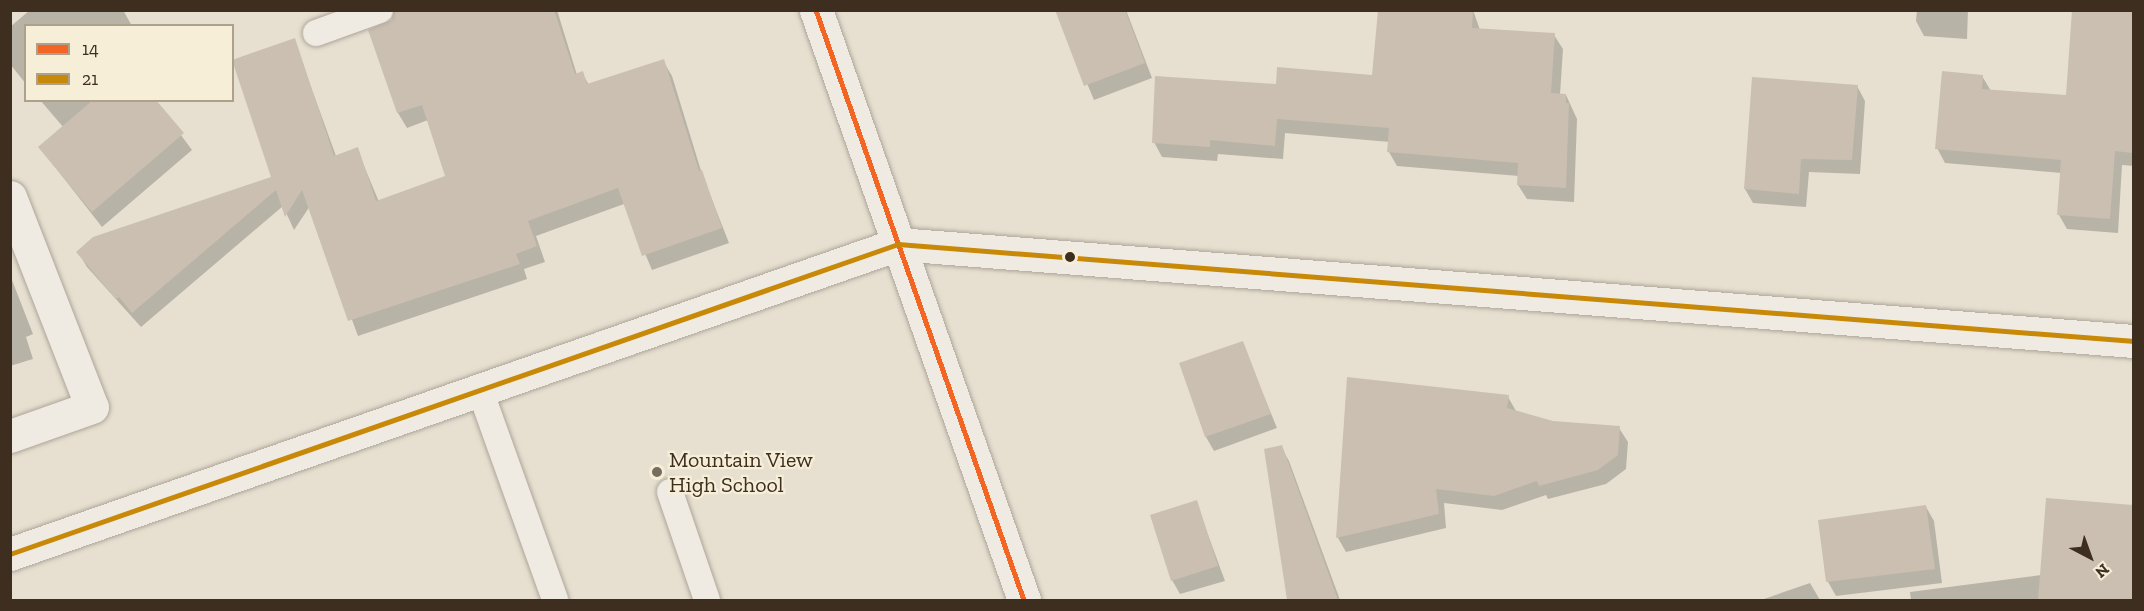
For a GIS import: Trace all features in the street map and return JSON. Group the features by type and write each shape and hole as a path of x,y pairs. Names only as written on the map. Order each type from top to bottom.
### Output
{"street":[{"path":"816,10 1024,600"},
{"path":"10,196 92,407 10,436"},
{"path":"10,554 898,244 2133,341"}],"lane":[{"path":"315,33 380,10"},
{"path":"480,390 555,600"},
{"path":"670,492 707,600"}],"building":[{"path":"395,10 554,10 575,74 583,71 587,84 664,59 699,171 702,170 722,228 642,256 618,188 528,221 537,246 516,254 520,264 348,321 302,190 285,217 276,190 132,313 119,297 116,299 76,252 93,237 271,177 234,66 234,59 295,38 334,156 358,147 376,201 445,176 422,105 397,113 368,30 391,20"},
{"path":"1055,10 1125,10 1145,63 1084,86"},
{"path":"1378,10 1473,10 1472,28 1555,33 1551,93 1566,94 1566,103 1569,103 1566,188 1517,185 1518,163 1387,152 1389,128 1277,119 1275,146 1210,140 1210,147 1152,143 1155,76 1276,84 1277,67 1372,75"},
{"path":"2072,10 2133,10 2133,153 2115,151 2110,219 2057,215 2061,160 1935,149 1942,71 1983,75 1982,89 2066,95"},
{"path":"1752,77 1858,85 1852,160 1801,159 1799,194 1744,189"},
{"path":"91,102 158,102 184,133 92,212 38,147"},
{"path":"1243,341 1271,414 1205,437 1179,363"},
{"path":"1347,377 1509,395 1507,408 1553,421 1620,426 1618,455 1598,470 1539,486 1537,481 1494,496 1436,489 1439,514 1336,538"},
{"path":"1282,445 1338,600 1287,600 1264,449"},
{"path":"2046,498 2133,505 2133,600 2038,600"},
{"path":"1197,500 1218,566 1171,581 1150,515"},
{"path":"1926,505 1935,569 1826,582 1818,520"}],"transit line":[{"name":"14","path":"816,10 1024,600"},
{"name":"21","path":"10,554 898,244 2134,341"}],"place":[{"name":"Mountain View High School","path":"657,472"}]}
